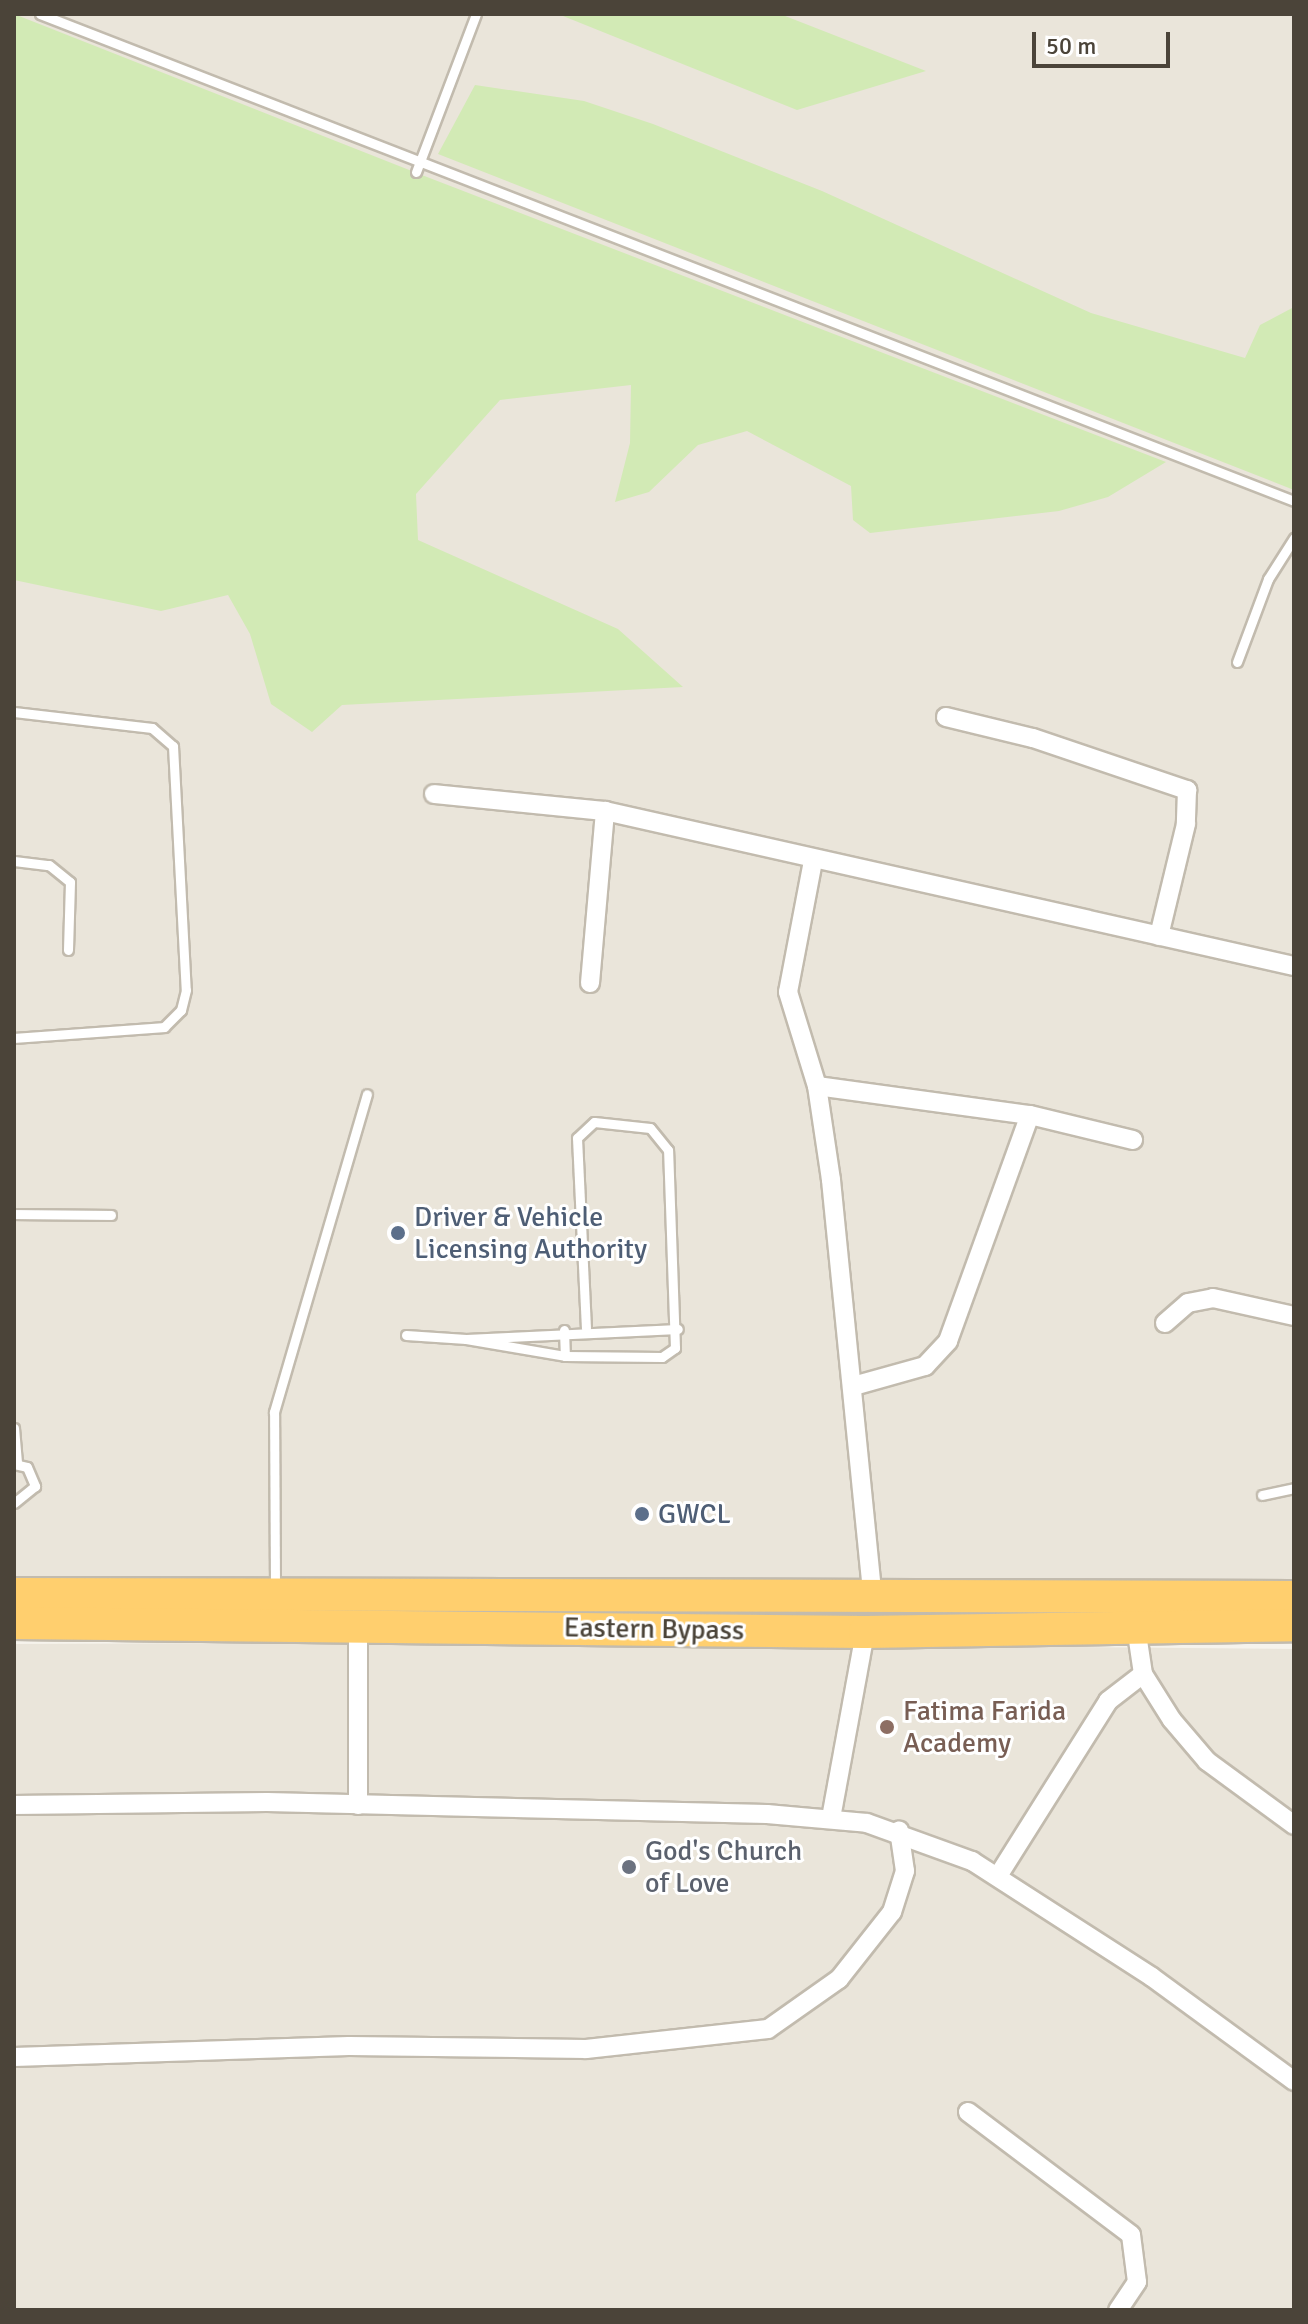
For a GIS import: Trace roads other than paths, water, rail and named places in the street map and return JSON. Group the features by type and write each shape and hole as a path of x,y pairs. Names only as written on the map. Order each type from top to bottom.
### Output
{"highway":[{"name":"Eastern Bypass","path":"14,1594 1294,1597"},
{"name":"Eastern Bypass","path":"14,1623 865,1632 1294,1625"}],"street":[{"path":"946,717 1078,751 1187,790 1186,824 1159,936"},
{"path":"434,794 605,811 813,861 1294,966"},
{"path":"590,983 605,811"},
{"path":"813,861 788,992 817,1086 857,1385 873,1598"},
{"path":"817,1086 1030,1115 1133,1140"},
{"path":"857,1385 925,1366 948,1341 1030,1115"},
{"path":"1165,1323 1188,1303 1213,1298 1294,1316"},
{"path":"358,1625 358,1805"},
{"path":"1136,1627 1143,1674 1207,1761 1294,1825"},
{"path":"831,1818 865,1632"},
{"path":"998,1876 1108,1701 1143,1674"},
{"path":"14,1805 358,1805 831,1818 899,1830 972,1861 998,1876 1294,2081"},
{"path":"14,2057 334,2046 586,2049 768,2029 839,1979 892,1912 905,1871 899,1830"},
{"path":"968,2112 1131,2235 1137,2282 1118,2310"}],"lane":[{"path":"40,14 418,167 1294,501"},
{"path":"418,167 476,14"},
{"path":"1237,662 1268,579 1294,538"},
{"path":"14,712 152,728 173,746 186,990 181,1010 164,1027 14,1038"},
{"path":"14,861 49,865 70,882 68,950"},
{"path":"275,1596 274,1412 367,1094"},
{"path":"406,1335 466,1339 565,1356 662,1357 675,1348 678,1329 668,1150 650,1128 594,1122 577,1138 586,1328"},
{"path":"14,1214 111,1215"},
{"path":"466,1339 586,1328 678,1329"},
{"path":"564,1330 565,1356"},
{"path":"14,1428 16,1464 35,1486 14,1503"},
{"path":"1262,1495 1294,1488"}],"place":[{"name":"Driver & Vehicle Licensing Authority","path":"398,1233"},
{"name":"GWCL","path":"642,1514"},
{"name":"Fatima Farida Academy","path":"887,1727"},
{"name":"God's Church of Love","path":"629,1867"}]}
